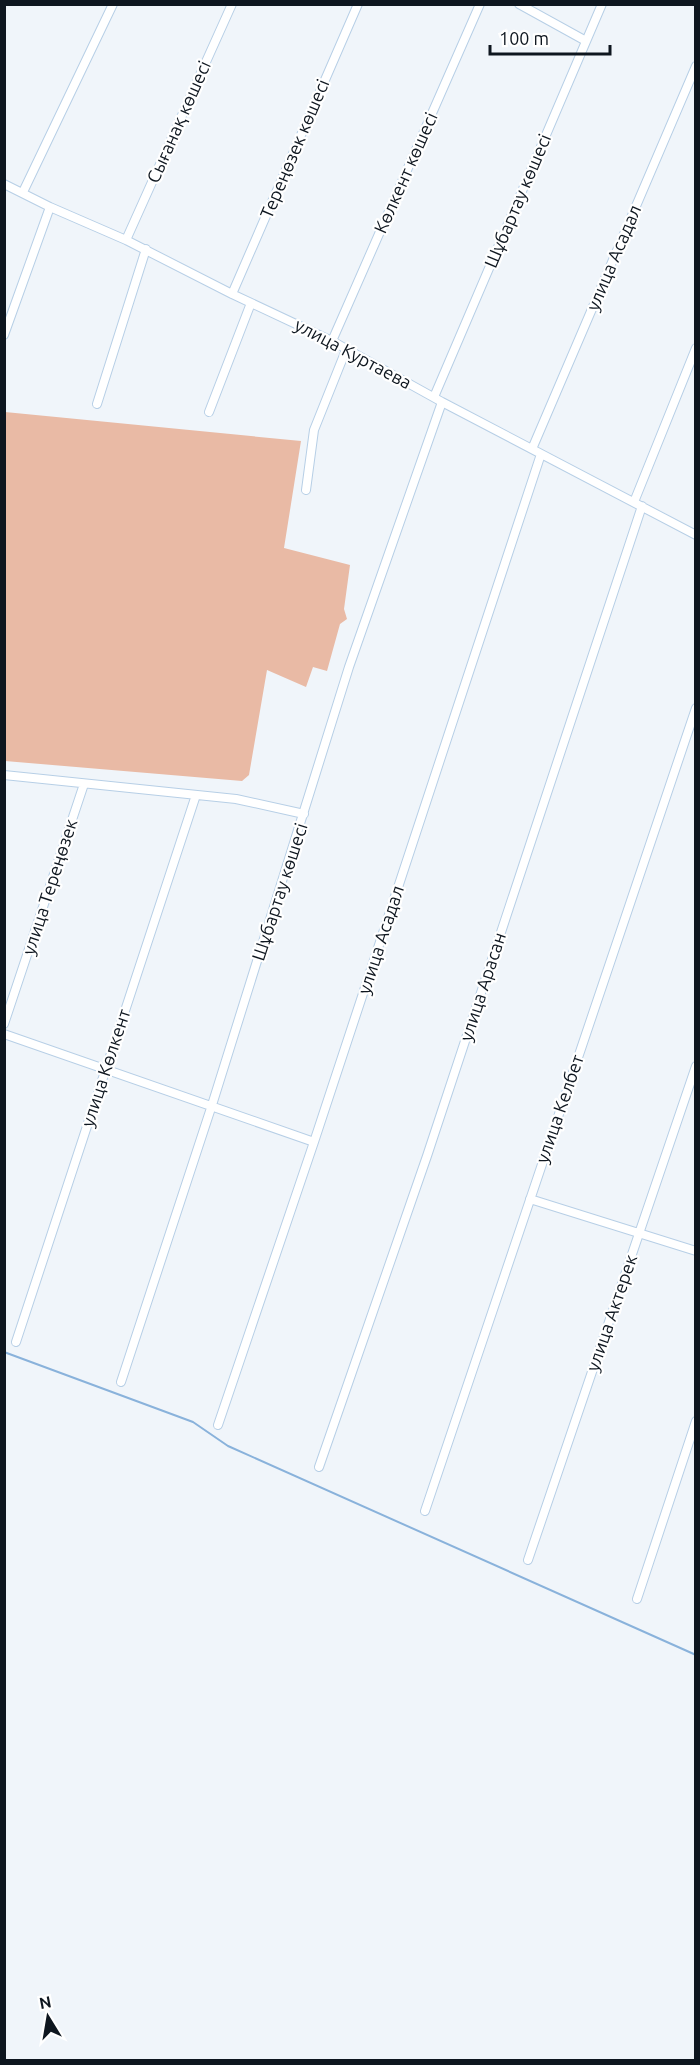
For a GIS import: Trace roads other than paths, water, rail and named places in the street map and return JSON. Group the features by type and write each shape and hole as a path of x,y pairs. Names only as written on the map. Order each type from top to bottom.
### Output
{"street":[{"path":"22,192 112,4"},
{"name":"Сығанақ көшесі","path":"126,240 232,4"},
{"name":"Тереңөзек көшесі","path":"232,294 358,4"},
{"name":"Көлкент көшесі","path":"332,341 480,4"},
{"path":"519,4 586,40"},
{"name":"Шұбартау көшесі","path":"434,397 602,4"},
{"name":"улица Асадал","path":"532,449 696,66"},
{"name":"улица Куртаева","path":"4,184 146,249 232,294 332,341 442,402 696,535"},
{"path":"4,335 50,207"},
{"path":"97,404 146,249"},
{"path":"209,412 251,303"},
{"path":"634,502 696,348"},
{"path":"306,490 314,430 346,350"},
{"name":"Шұбартау көшесі","path":"121,1382 212,1105 349,667 442,402"},
{"name":"улица Асадал","path":"218,1425 541,454"},
{"name":"улица Арасан","path":"320,1467 427,1156 642,506"},
{"name":"улица Келбет","path":"425,1510 696,708"},
{"path":"4,775 237,799 304,814"},
{"name":"улица Тереңөзек","path":"4,1024 84,784"},
{"name":"улица Көлкент","path":"16,1342 196,795"},
{"path":"4,1034 314,1142"},
{"name":"улица Актерек","path":"528,1560 696,1066"},
{"path":"530,1199 696,1251"},
{"path":"637,1599 696,1421"}],"waterway":[{"path":"4,1352 193,1422 228,1446 696,1655"}]}
